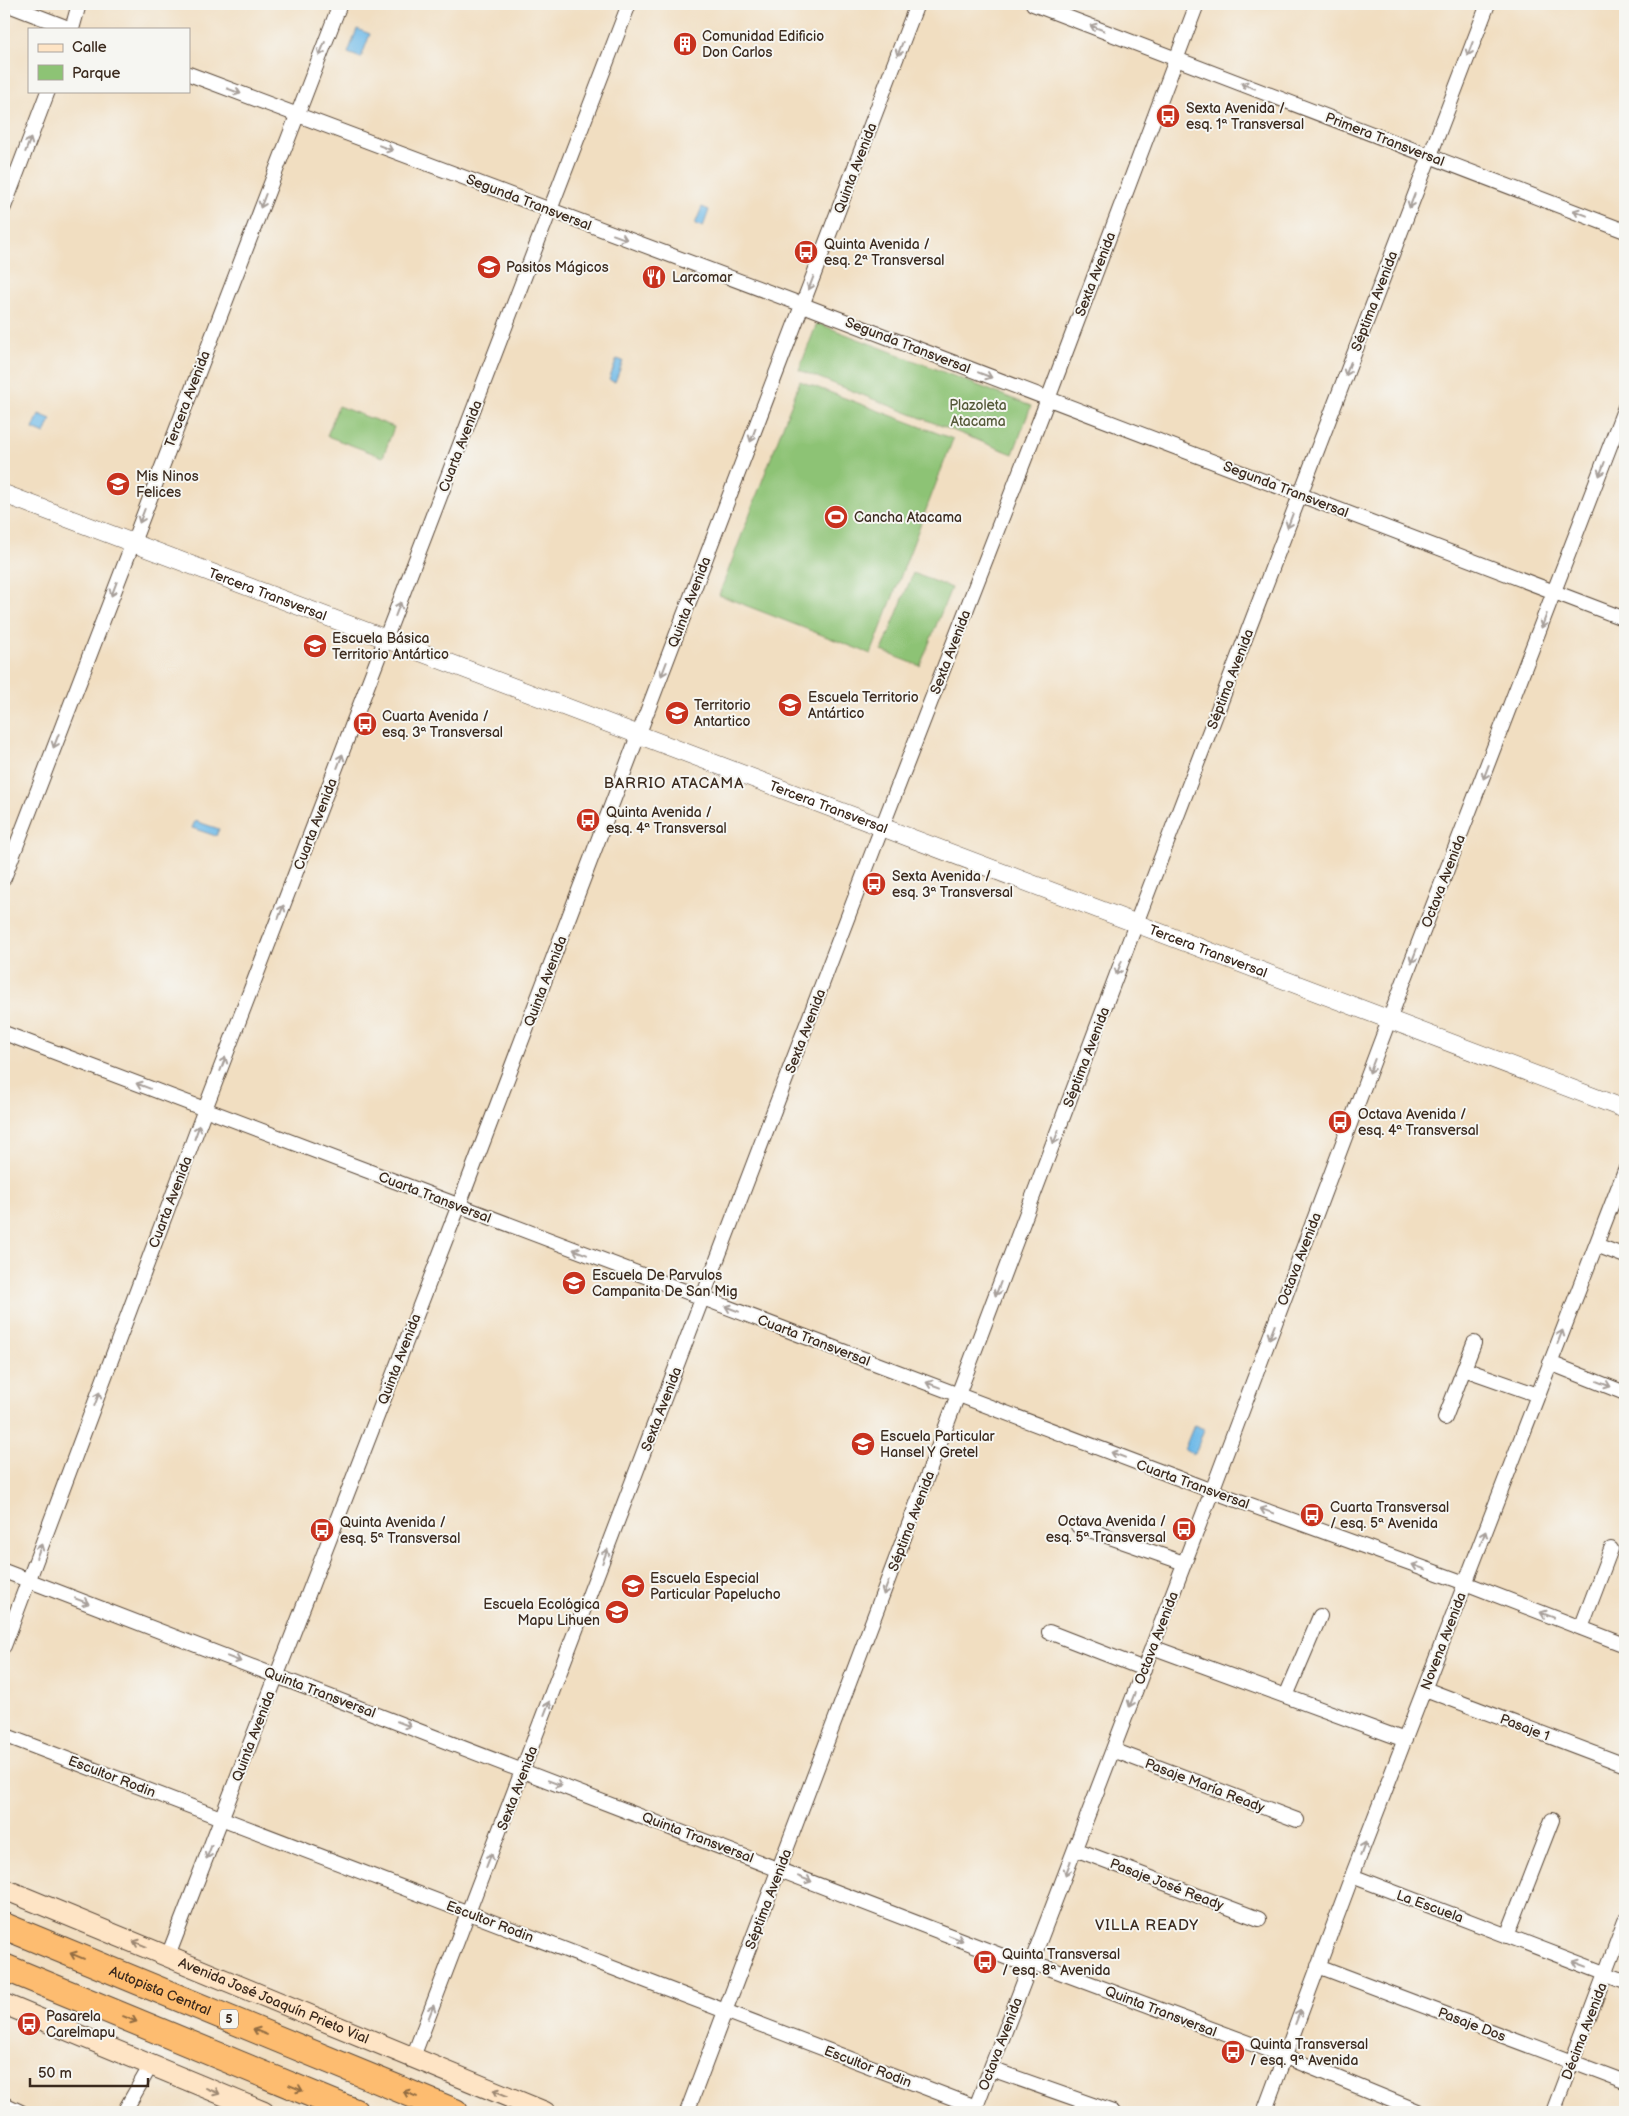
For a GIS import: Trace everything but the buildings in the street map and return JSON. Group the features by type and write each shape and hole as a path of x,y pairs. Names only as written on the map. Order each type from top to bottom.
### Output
{"highway":[{"name":"Autopista Central","path":"4,1926 455,2112"},
{"path":"4,1967 355,2112"}],"main road":[{"name":"Avenida José Joaquín Prieto Vial","path":"4,1889 545,2112"},
{"path":"4,2004 264,2112"}],"street":[{"path":"6,4 69,28"},
{"path":"72,28 79,4"},
{"name":"Tercera Avenida","path":"4,878 340,4"},
{"name":"Cuarta Avenida","path":"4,1646 205,1109 387,639 629,4"},
{"name":"Quinta Avenida","path":"168,1956 459,1206 917,4"},
{"name":"Primera Transversal","path":"1033,4 1625,231"},
{"name":"Sexta Avenida","path":"413,2057 882,827 1048,399 1197,4"},
{"name":"Séptima Avenida","path":"686,2112 1488,4"},
{"name":"Segunda Transversal","path":"190,74 803,305 1625,619"},
{"path":"4,207 48,92"},
{"name":"Octava Avenida","path":"975,2110 1212,1491 1389,1020 1625,407"},
{"name":"Tercera Transversal","path":"4,494 1625,1109"},
{"name":"Cuarta Transversal","path":"4,1033 1212,1491 1465,1583 1625,1645"},
{"name":"Novena Avenida","path":"1264,2112 1352,1876 1465,1583 1596,1244 1624,1179"},
{"path":"1596,1244 1625,1256"},
{"path":"1446,1418 1474,1343"},
{"path":"1550,1363 1625,1392"},
{"path":"1464,1369 1538,1395"},
{"path":"1078,1526 1184,1563"},
{"path":"1581,1628 1611,1549"},
{"name":"Quinta Transversal","path":"4,1571 1013,1960 1046,1967 1284,2056 1420,2112"},
{"path":"1286,1696 1320,1616"},
{"path":"1049,1632 1144,1669"},
{"path":"1152,1647 1405,1740"},
{"name":"Pasaje 1","path":"1425,1689 1625,1765"},
{"name":"Escultor Rodin","path":"4,1735 725,2011 975,2110"},
{"name":"Pasaje María Ready","path":"1113,1750 1297,1820"},
{"path":"1507,1936 1552,1820"},
{"name":"Pasaje José Ready","path":"1075,1849 1259,1919"},
{"name":"La Escuela","path":"1352,1876 1625,1981"},
{"name":"Décima Avenida","path":"1553,2112 1625,1921"},
{"name":"Pasaje Dos","path":"1318,1966 1625,2082"},
{"path":"124,2112 151,2065"},
{"path":"991,2069 1113,2112"},
{"path":"4,2104 21,2112"}],"green space":[{"name":"Plazoleta Atacama","path":"817,323 1031,406 1013,454 799,370"},
{"name":"Cancha Atacama","path":"800,381 953,439 871,654 719,595"},
{"path":"338,406 394,427 383,457 327,436"},
{"path":"913,573 951,588 920,666 882,651"}],"water":[{"path":"357,29 370,34 361,58 348,53"},
{"path":"702,207 709,210 703,227 695,224"},
{"path":"617,359 623,361 615,382 609,380"},
{"path":"39,414 51,419 45,434 33,429"},
{"path":"195,821 219,829 216,836 192,828"},
{"path":"1194,1425 1204,1429 1195,1454 1184,1450"}],"place":[{"name":"Comunidad Edificio Don Carlos","path":"685,44"},
{"name":"Sexta Avenida / esq. 1ª Transversal","path":"1168,116"},
{"name":"Quinta Avenida / esq. 2ª Transversal","path":"806,252"},
{"name":"Pasitos Mágicos","path":"489,267"},
{"name":"Larcomar","path":"654,277"},
{"name":"Mis Ninos Felices","path":"118,484"},
{"name":"Cancha Atacama","path":"836,517"},
{"name":"Escuela Básica Territorio Antártico","path":"315,646"},
{"name":"Escuela Territorio Antártico","path":"790,705"},
{"name":"Territorio Antartico","path":"677,713"},
{"name":"Cuarta Avenida / esq. 3ª Transversal","path":"365,724"},
{"name":"Quinta Avenida / esq. 4ª Transversal","path":"588,820"},
{"name":"Sexta Avenida / esq. 3ª Transversal","path":"874,884"},
{"name":"Octava Avenida / esq. 4ª Transversal","path":"1340,1122"},
{"name":"Escuela De Parvulos Campanita De San Mig","path":"574,1283"},
{"name":"Escuela Particular Hansel Y Gretel","path":"863,1444"},
{"name":"Cuarta Transversal / esq. 5ª Avenida","path":"1312,1515"},
{"name":"Octava Avenida / esq. 5ª Transversal","path":"1184,1529"},
{"name":"Quinta Avenida / esq. 5ª Transversal","path":"322,1530"},
{"name":"Escuela Especial Particular Papelucho","path":"633,1586"},
{"name":"Escuela Ecológica Mapu Lihuen","path":"617,1612"},
{"name":"Quinta Transversal / esq. 8ª Avenida","path":"985,1962"},
{"name":"Pasarela Carelmapu","path":"29,2024"},
{"name":"Quinta Transversal / esq. 9ª Avenida","path":"1233,2052"}],"district":[{"name":"BARRIO ATACAMA","path":"674,783"},
{"name":"VILLA READY","path":"1147,1925"}]}
